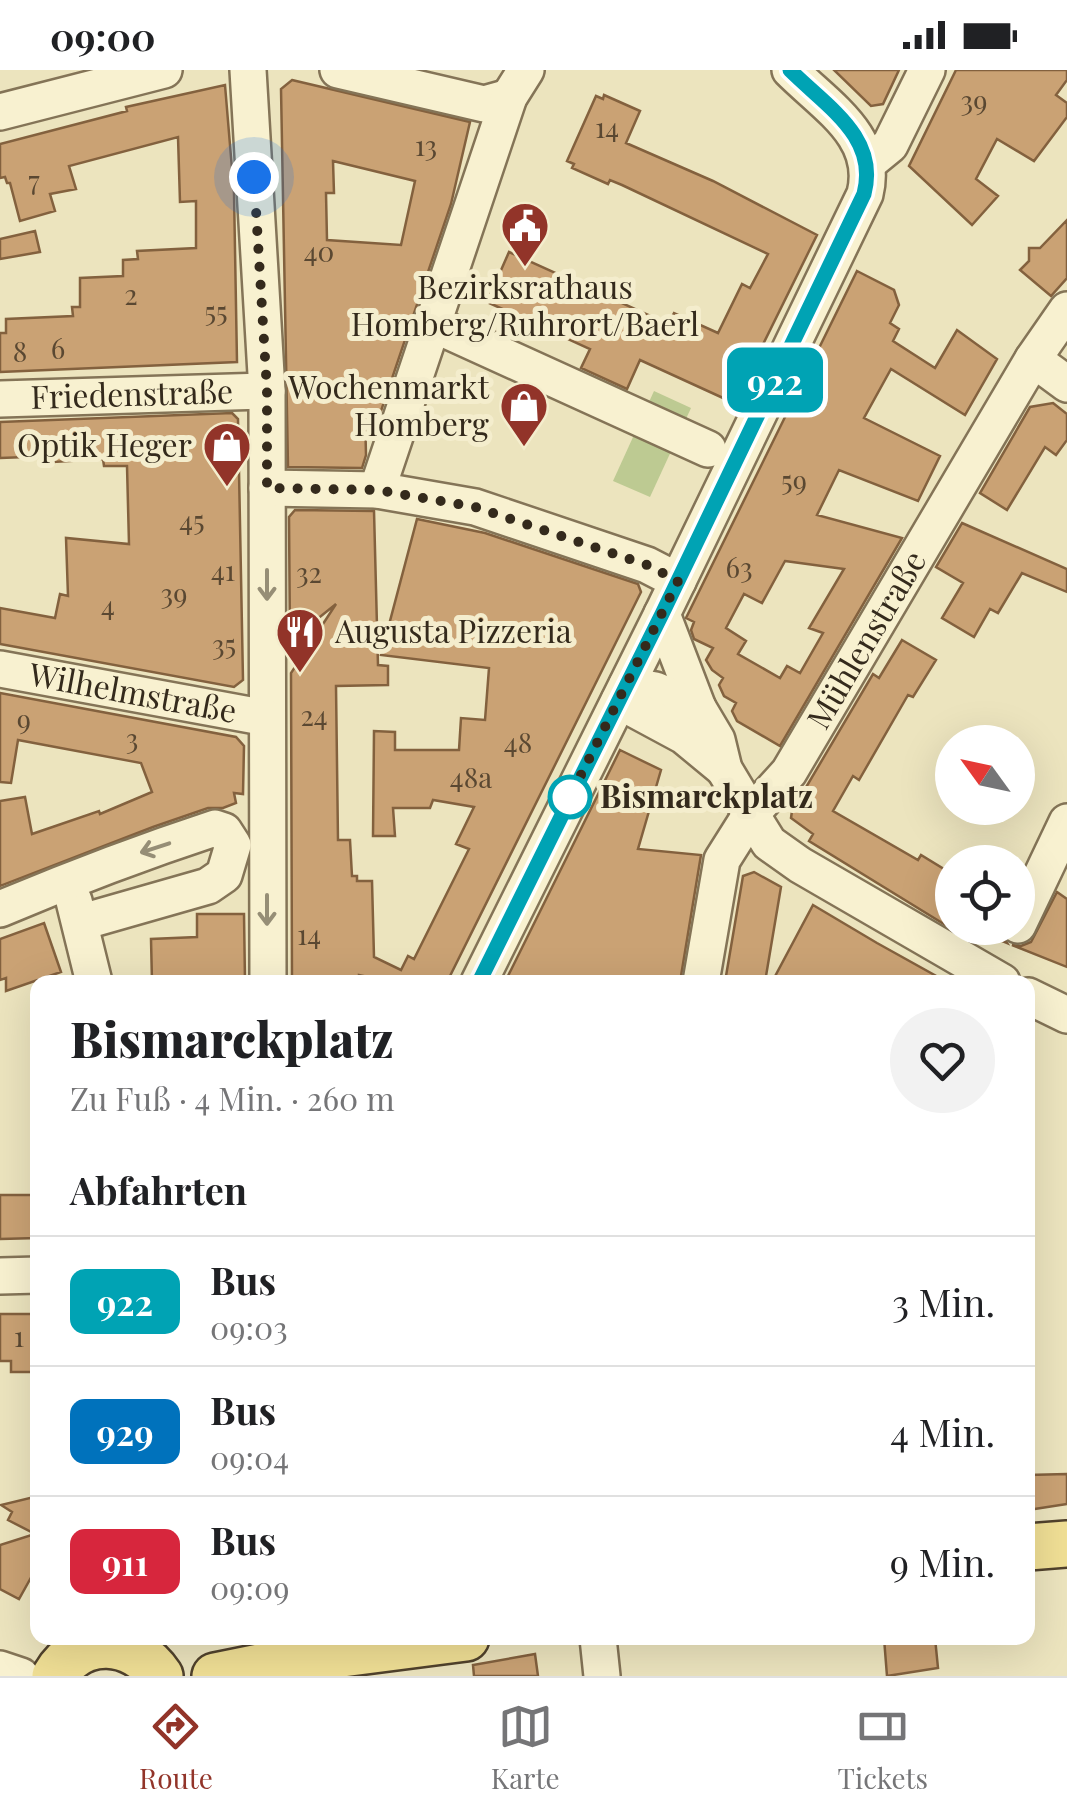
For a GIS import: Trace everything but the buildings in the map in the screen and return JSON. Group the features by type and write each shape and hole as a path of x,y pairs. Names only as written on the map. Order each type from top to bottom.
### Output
{"main road":[{"path":"1035,1546 1067,1544"},
{"path":"55,1676 76,1653 101,1645"},
{"path":"127,1645 152,1664 160,1676"},
{"path":"214,1676 296,1660 412,1645"}],"street":[{"path":"0,112 164,70"},
{"path":"248,70 267,390 267,718 250,845 267,975"},
{"path":"338,70 484,104 517,84"},
{"path":"482,975 864,194 868,164 859,138 790,70"},
{"path":"868,164 890,145 927,70"},
{"path":"377,490 431,323 517,84"},
{"name":"Mühlenstraße","path":"702,975 722,860 751,814 789,772 1033,359 1067,310"},
{"path":"431,323 708,448"},
{"path":"1033,359 1067,384"},
{"name":"Friedenstraße","path":"0,399 267,390"},
{"path":"267,488 377,490 475,507 647,565 678,581"},
{"path":"662,614 698,708 717,740 724,769 770,843 800,865 988,975"},
{"name":"Wilhelmstraße","path":"0,669 267,718"},
{"path":"623,693 655,690 698,708"},
{"path":"623,693 724,769"},
{"path":"1035,889 1067,822"},
{"path":"0,908 58,888 109,863 215,828 250,845"},
{"path":"82,922 208,886 224,875 250,845"},
{"path":"58,888 73,899 93,975"},
{"path":"999,975 1010,945"},
{"path":"1035,999 1067,1015"},
{"path":"0,1276 30,1276"},
{"path":"599,1645 602,1676"},
{"path":"0,1669 21,1676"}],"green space":[{"path":"654,391 691,408 650,497 613,481"}],"bus line":[{"name":"922","path":"482,975 864,194 868,164 859,138 790,70"}],"place":[{"name":"Bezirksrathaus Homberg/Ruhrort/Baerl","path":"525,268"},
{"name":"Wochenmarkt Homberg","path":"524,448"},
{"name":"Optik Heger","path":"227,488"},
{"name":"Augusta Pizzeria","path":"300,674"},
{"name":"Bismarckplatz","path":"570,797"}],"route":[{"path":"254,177 267,390 267,488 377,490 475,507 647,565 678,581 570,797"}]}
